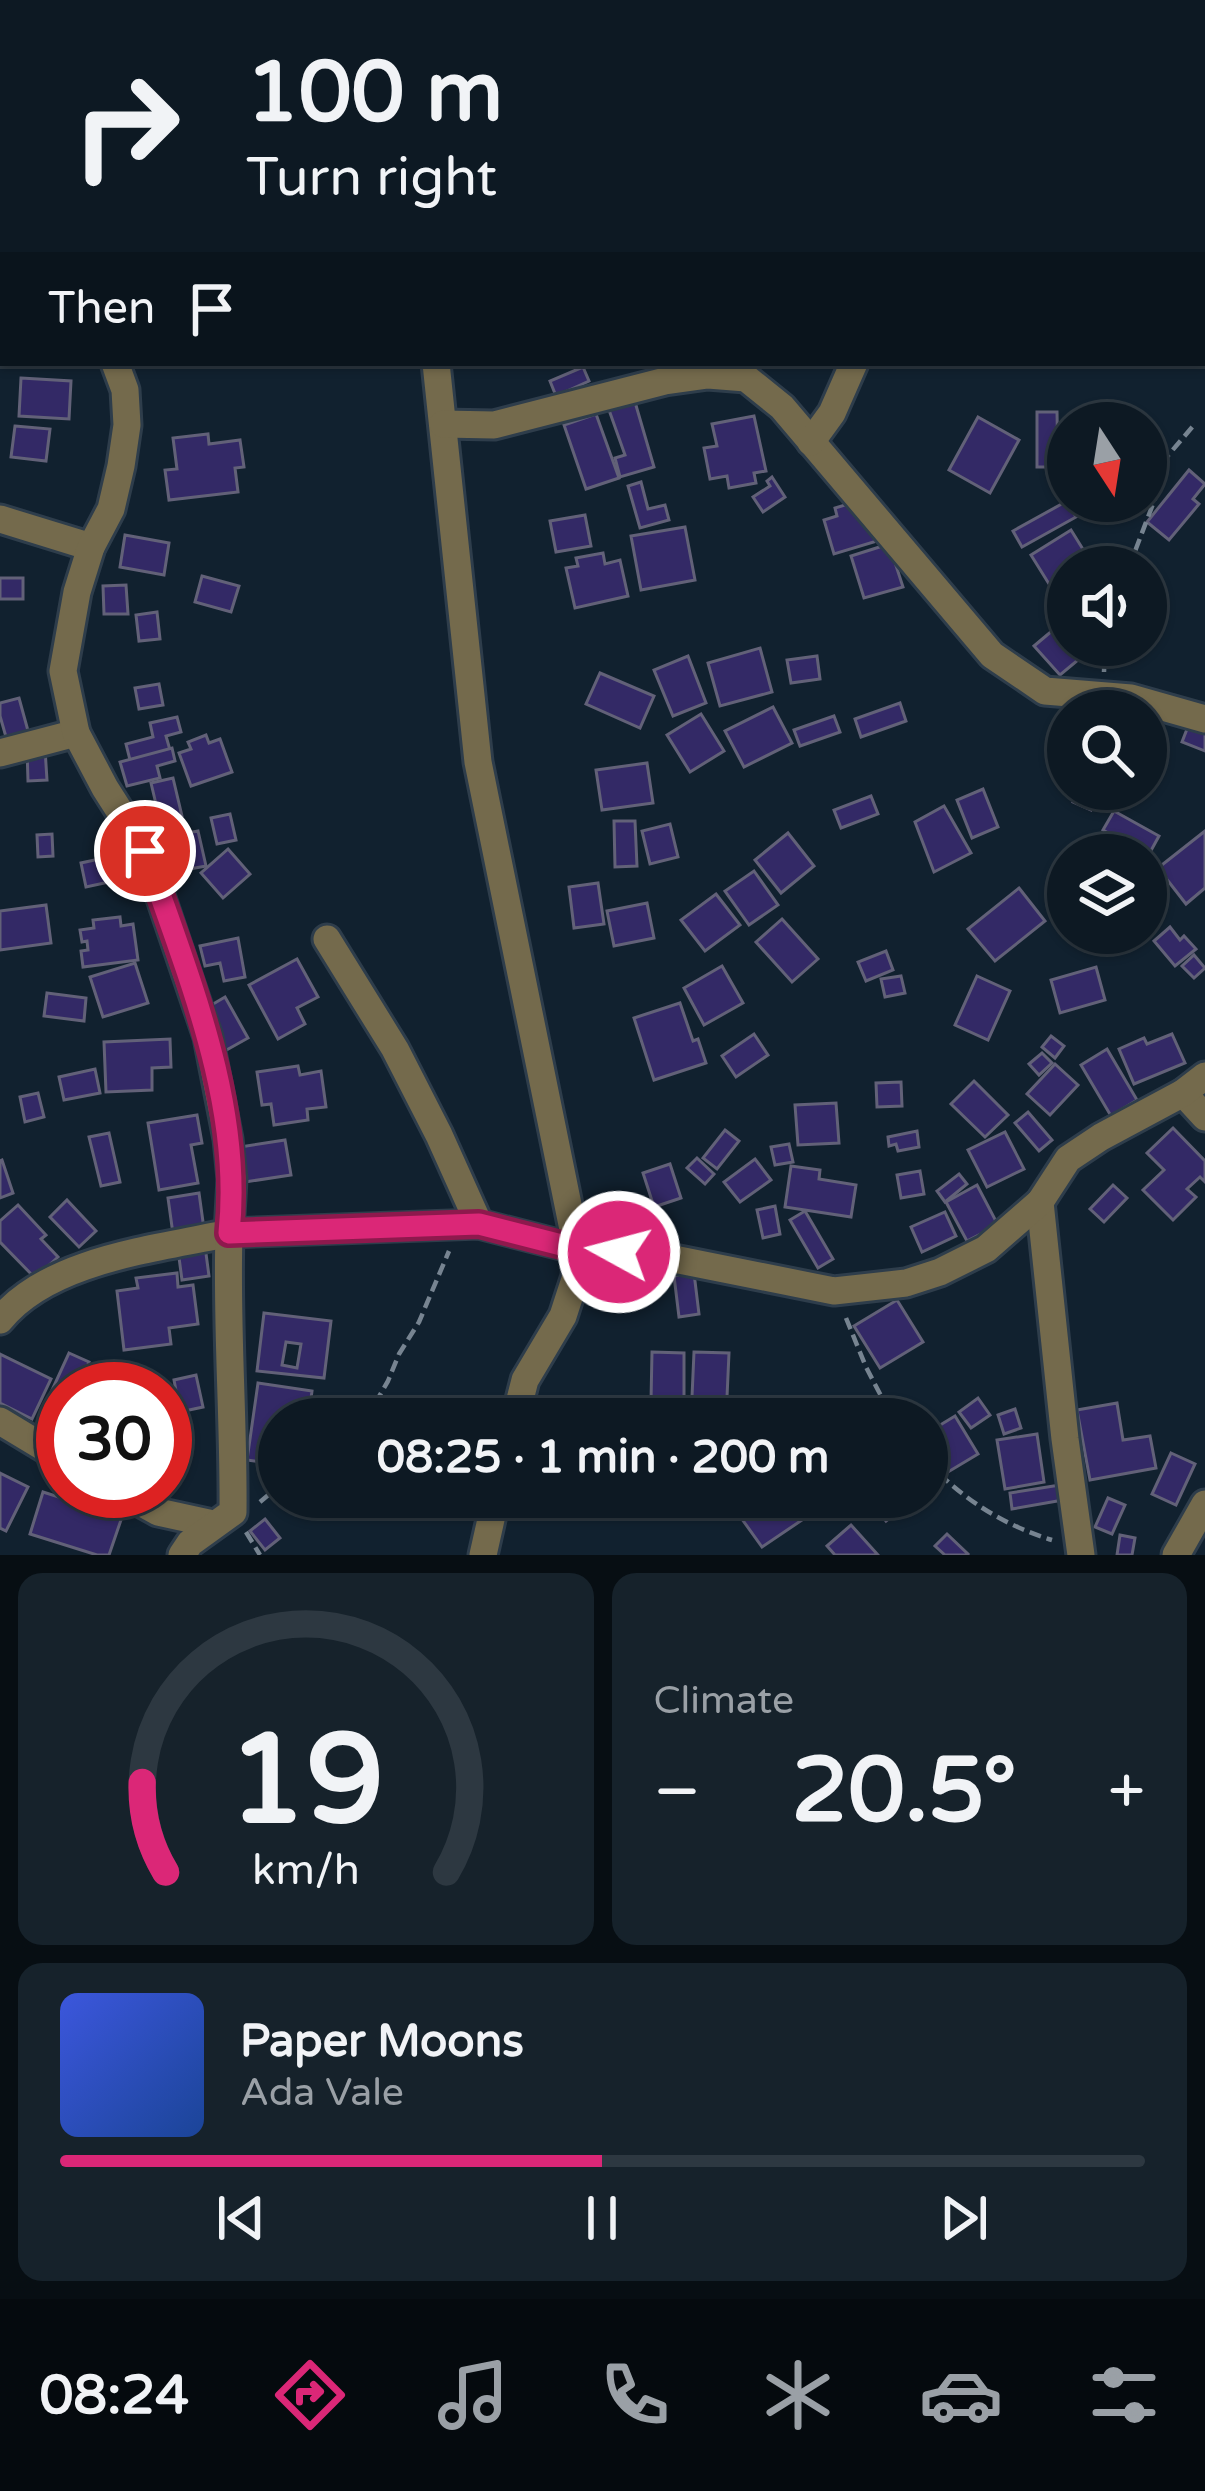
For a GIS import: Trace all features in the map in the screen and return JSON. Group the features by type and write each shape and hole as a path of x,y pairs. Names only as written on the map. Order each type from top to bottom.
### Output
{"street":[{"path":"116,366 125,390 127,424 111,509 91,547 62,671 76,733 145,851 208,1037 228,1138 233,1512 190,1543 182,1555"},
{"path":"436,366 478,762 577,1249 576,1276 563,1316 525,1380 520,1398"},
{"path":"812,442 832,413 853,366"},
{"path":"443,424 494,425 665,381 745,371 782,407 992,655 1045,692 1131,698 1205,719"},
{"path":"0,519 91,547"},
{"path":"0,753 76,733"},
{"path":"327,939 395,1049 479,1224"},
{"path":"0,1320 44,1282 128,1255 229,1233 479,1224 577,1249 659,1256 834,1291 905,1282 986,1250 1040,1202 1068,1159 1194,1084 1205,1117"},
{"path":"1040,1202 1080,1552"},
{"path":"0,1421 36,1443"},
{"path":"1176,1555 1205,1504"},
{"path":"186,1518 213,1524"},
{"path":"483,1555 491,1518"}],"path":[{"path":"1137,546 1165,459 1194,425"},
{"path":"378,1398 419,1322 454,1240 479,1224"},
{"path":"834,1291 882,1398"},
{"path":"948,1484 992,1516 1080,1552"}],"building":[{"path":"583,367 589,381 556,396 550,381"},
{"path":"21,378 71,381 69,419 19,416"},
{"path":"635,402 654,467 620,477 615,458 625,455 609,410"},
{"path":"1037,412 1047,412 1047,467 1037,467"},
{"path":"596,414 619,478 586,489 564,425"},
{"path":"754,416 766,471 754,473 756,483 729,488 727,476 710,479 704,448 717,446 712,424"},
{"path":"978,417 1019,440 990,493 949,470"},
{"path":"15,426 50,429 46,461 11,457"},
{"path":"208,434 209,444 240,440 244,467 235,468 238,492 169,500 165,470 177,469 173,438"},
{"path":"1189,470 1205,484 1193,499 1199,504 1169,540 1147,522 1167,522 1167,497"},
{"path":"772,477 785,497 763,512 753,497 770,486 767,481"},
{"path":"641,482 648,509 665,505 669,520 640,528 628,486"},
{"path":"858,501 877,541 834,554 824,520 837,516 835,508"},
{"path":"1047,512 1047,522 1067,522 1022,547 1013,531"},
{"path":"585,515 591,546 556,552 550,521"},
{"path":"685,527 695,580 641,590 631,536"},
{"path":"1071,530 1081,546 1047,546 1047,581 1031,555"},
{"path":"125,535 169,543 164,575 120,567"},
{"path":"889,544 903,587 864,598 851,556"},
{"path":"603,553 605,564 620,560 628,596 575,608 566,568 578,566 576,558"},
{"path":"202,576 239,586 231,612 195,602"},
{"path":"0,578 23,578 23,599 0,599"},
{"path":"126,585 128,614 104,614 103,586"},
{"path":"157,612 160,639 139,641 136,615"},
{"path":"1047,635 1047,660 1034,646"},
{"path":"760,648 772,692 720,706 708,663"},
{"path":"688,656 706,703 673,716 654,670"},
{"path":"817,656 820,679 791,683 787,660"},
{"path":"600,673 654,696 640,728 586,704"},
{"path":"159,684 163,705 139,709 135,688"},
{"path":"19,698 30,738 8,744 0,703"},
{"path":"900,703 906,721 861,737 855,719"},
{"path":"773,707 792,743 744,767 725,731"},
{"path":"701,714 724,751 690,772 667,735"},
{"path":"834,716 840,732 800,746 794,730"},
{"path":"177,717 181,732 166,736 170,750 130,760 126,744 153,737 150,723"},
{"path":"1189,724 1205,730 1205,751 1182,742"},
{"path":"206,735 209,743 220,739 232,772 191,786 179,753 191,749 188,742"},
{"path":"172,748 175,761 157,766 160,778 127,786 120,762"},
{"path":"27,749 45,749 47,780 28,781"},
{"path":"647,763 653,803 602,810 596,770"},
{"path":"173,778 182,816 160,821 151,783"},
{"path":"983,789 998,827 972,838 957,800"},
{"path":"871,796 878,814 841,828 834,810"},
{"path":"944,806 971,853 934,872 915,822"},
{"path":"1114,811 1155,834 1110,834 1103,830"},
{"path":"230,814 236,840 217,844 211,818"},
{"path":"614,821 635,821 637,866 615,867"},
{"path":"670,824 678,857 650,864 642,831"},
{"path":"198,831 206,866 173,872 174,877 168,879 160,838"},
{"path":"1205,831 1205,888 1186,904 1167,880 1167,861"},
{"path":"788,833 814,866 781,893 755,860"},
{"path":"52,834 53,856 38,857 37,835"},
{"path":"228,849 250,874 223,898 201,873"},
{"path":"113,856 118,880 86,887 81,863"},
{"path":"754,871 778,905 749,925 725,891"},
{"path":"598,883 604,924 574,928 569,887"},
{"path":"1019,888 1045,921 995,961 968,929"},
{"path":"716,894 740,925 705,951 681,920"},
{"path":"647,903 654,938 614,946 607,911"},
{"path":"46,905 51,943 0,950 0,911"},
{"path":"120,917 121,926 133,924 138,960 83,967 81,951 88,950 80,930 94,928 93,920"},
{"path":"782,919 818,959 792,982 756,942"},
{"path":"1170,927 1180,940 1184,936 1196,949 1175,966 1165,954"},
{"path":"238,938 245,977 224,981 220,963 205,966 200,946"},
{"path":"886,951 893,970 866,981 858,962"},
{"path":"1194,955 1205,968 1194,978 1182,966"},
{"path":"297,959 318,997 297,1008 305,1024 278,1039 249,985"},
{"path":"135,963 148,1003 103,1017 90,977"},
{"path":"722,966 743,1003 704,1025 684,988"},
{"path":"1096,967 1105,1000 1060,1013 1051,980"},
{"path":"901,976 905,993 885,997 881,979"},
{"path":"977,976 1010,991 988,1040 955,1025"},
{"path":"47,993 86,998 84,1021 44,1016"},
{"path":"225,997 248,1038 214,1057 191,1017"},
{"path":"680,1003 706,1063 654,1080 634,1018"},
{"path":"754,1034 768,1055 736,1077 722,1056"},
{"path":"1172,1034 1185,1063 1134,1084 1119,1049 1144,1038 1147,1044"},
{"path":"1051,1036 1064,1046 1055,1058 1042,1047"},
{"path":"170,1039 171,1067 152,1068 152,1090 106,1092 104,1042"},
{"path":"1107,1049 1137,1100 1111,1116 1081,1065"},
{"path":"1042,1053 1052,1063 1039,1075 1029,1064"},
{"path":"1055,1064 1078,1085 1050,1115 1027,1094"},
{"path":"298,1066 300,1075 321,1071 326,1107 307,1109 308,1120 274,1125 271,1104 262,1105 257,1072"},
{"path":"95,1069 100,1093 64,1100 59,1077"},
{"path":"974,1081 1008,1115 985,1137 951,1104"},
{"path":"901,1082 902,1106 877,1107 876,1083"},
{"path":"38,1093 44,1117 25,1122 20,1097"},
{"path":"836,1103 839,1143 798,1145 795,1105"},
{"path":"1028,1112 1052,1140 1039,1151 1015,1123"},
{"path":"197,1115 202,1143 191,1145 198,1183 159,1190 148,1123"},
{"path":"1173,1128 1205,1161 1205,1182 1200,1177 1187,1189 1196,1197 1173,1220 1143,1190 1164,1170 1147,1153"},
{"path":"725,1130 739,1141 717,1169 703,1158"},
{"path":"917,1131 919,1147 898,1151 896,1144 889,1146 888,1137"},
{"path":"1005,1132 1024,1169 987,1187 968,1150"},
{"path":"109,1133 120,1182 101,1186 89,1137"},
{"path":"285,1140 291,1175 245,1182 240,1147"},
{"path":"789,1144 793,1162 775,1165 771,1147"},
{"path":"697,1158 714,1174 705,1184 687,1168"},
{"path":"755,1159 771,1180 740,1202 724,1182"},
{"path":"0,1161 13,1193 0,1198"},
{"path":"670,1164 681,1198 654,1207 643,1173"},
{"path":"791,1166 820,1170 819,1179 856,1185 851,1217 785,1207"},
{"path":"920,1171 924,1194 901,1198 897,1175"},
{"path":"959,1174 967,1184 945,1202 937,1191"},
{"path":"977,1185 998,1225 967,1241 946,1202"},
{"path":"1113,1185 1127,1198 1104,1222 1090,1209"},
{"path":"199,1193 204,1229 173,1234 168,1198"},
{"path":"67,1200 96,1231 79,1247 50,1217"},
{"path":"18,1205 46,1235 41,1239 58,1257 35,1278 0,1242 0,1221"},
{"path":"775,1206 780,1234 763,1238 757,1210"},
{"path":"805,1211 833,1259 818,1268 790,1220"},
{"path":"945,1212 956,1236 922,1252 911,1227"},
{"path":"205,1246 209,1276 182,1280 178,1250"},
{"path":"177,1273 178,1287 193,1285 198,1324 169,1328 171,1344 124,1350 117,1291 138,1288 136,1278"},
{"path":"694,1273 699,1314 679,1317 674,1276"},
{"path":"897,1300 923,1342 880,1368 854,1326"},
{"path":"264,1313 331,1321 324,1378 257,1371","holes":["286,1342 301,1344 297,1368 282,1365"]},
{"path":"652,1352 684,1353 684,1398 651,1398"},
{"path":"694,1352 729,1353 727,1398 692,1398"},
{"path":"69,1353 89,1362 65,1362"},
{"path":"0,1354 36,1372 36,1411 32,1419 0,1403"},
{"path":"196,1375 203,1407 192,1409 192,1376"},
{"path":"258,1383 312,1391 311,1398 258,1398 258,1462 247,1460"},
{"path":"978,1398 990,1415 971,1428 959,1412"},
{"path":"1117,1403 1123,1440 1150,1436 1156,1468 1090,1480 1077,1410"},
{"path":"1015,1409 1021,1428 1004,1434 998,1415"},
{"path":"955,1416 978,1454 948,1472 948,1420"},
{"path":"1037,1434 1044,1482 1005,1489 997,1440"},
{"path":"1171,1453 1195,1464 1176,1505 1152,1494"},
{"path":"0,1473 28,1487 6,1531 0,1528"},
{"path":"1060,1485 1063,1500 1012,1509 1010,1493"},
{"path":"1108,1498 1125,1505 1112,1534 1095,1527"},
{"path":"36,1515 122,1518 109,1555 30,1534"},
{"path":"741,1518 805,1518 762,1547"},
{"path":"265,1519 280,1538 265,1550 250,1531"},
{"path":"851,1525 878,1555 835,1555 827,1546"},
{"path":"947,1534 967,1555 945,1555 935,1546"},
{"path":"1120,1535 1135,1538 1132,1555 1117,1555"}],"route":[{"path":"145,851 208,1037 228,1138 229,1233 479,1224 577,1249 619,1252"}]}
